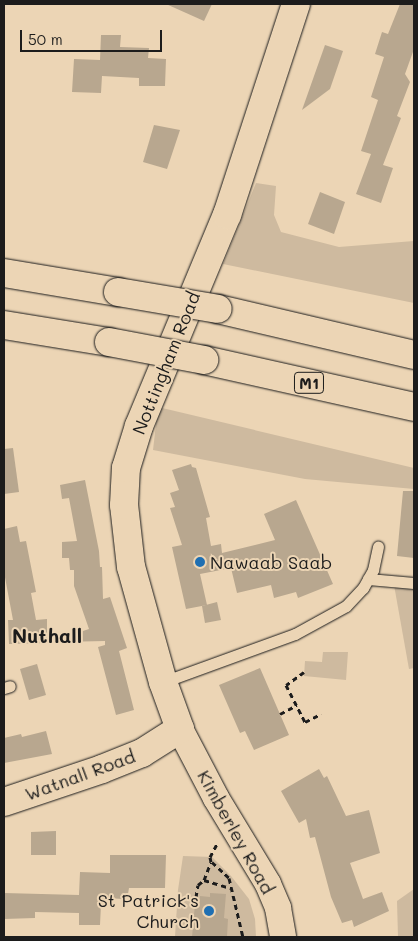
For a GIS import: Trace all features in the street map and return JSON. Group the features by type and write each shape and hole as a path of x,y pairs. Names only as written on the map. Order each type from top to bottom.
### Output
{"main road":[{"name":"Nottingham Road","path":"180,729 163,682 139,599 128,549 123,489 126,468 139,426 227,214 296,4"},
{"path":"4,273 218,310 414,355"},
{"name":"M1","path":"4,325 204,360 414,407"},
{"name":"Watnall Road","path":"4,802 102,769 142,752 180,729"}],"street":[{"name":"Kimberley Road","path":"180,729 230,821 268,884 278,908 283,937"}],"lane":[{"path":"163,682 295,634 346,606 363,588 373,570 378,547"},
{"path":"368,579 414,583"}],"path":[{"path":"304,672 286,685 306,722 321,714"},
{"path":"280,714 297,705"},
{"path":"196,897 198,885 204,880 211,862 210,857 230,821"},
{"path":"211,862 229,878 243,937"},
{"path":"204,880 230,888"}],"shaded area":[{"path":"256,183 276,186 274,215 281,232 339,247 414,241 414,303 223,264"},
{"path":"158,407 414,468 414,489 305,479 153,450"},
{"path":"394,585 414,587 414,668 409,669"},
{"path":"323,652 348,652 346,680 304,676 305,661 322,662"},
{"path":"183,856 212,857 231,876 249,899 255,919 256,937 175,937 178,890"},
{"path":"414,889 414,937 398,937 397,901"}],"building":[{"path":"166,4 212,4 204,21"},
{"path":"400,4 414,4 414,49 405,74 410,82 397,116 401,118 383,165 393,168 381,203 356,194 371,154 361,151 378,100 371,97 384,57 375,54 382,32 388,34"},
{"path":"101,35 121,35 120,47 149,48 148,58 166,59 165,86 139,86 139,78 102,76 101,93 72,92 74,59 100,60"},
{"path":"325,45 343,51 330,89 302,110"},
{"path":"154,125 180,130 167,169 143,162"},
{"path":"320,192 345,202 334,234 308,224"},
{"path":"13,448 19,492 4,494 4,449"},
{"path":"191,464 192,467 196,468 210,517 206,518 211,546 221,544 222,553 275,540 264,514 296,500 333,584 298,598 296,592 274,598 271,585 237,593 231,568 200,574 207,605 186,609 172,547 182,545 170,508 175,507 170,493 179,490 172,470"},
{"path":"85,480 99,551 100,567 102,567 103,599 110,597 127,648 119,651 134,710 116,715 98,647 105,645 105,641 60,642 59,639 89,629 74,586 74,570 70,570 69,558 62,558 62,542 77,541 69,498 62,499 60,485"},
{"path":"403,491 414,491 414,558 397,556"},
{"path":"17,526 20,542 26,541 36,592 31,593 36,620 47,619 47,643 9,644 8,620 13,620 4,572 4,529"},
{"path":"217,602 221,620 205,623 202,606"},
{"path":"37,664 46,695 29,700 20,669"},
{"path":"260,668 289,735 254,750 245,731 240,733 219,685"},
{"path":"46,731 52,754 4,763 4,738 21,734 22,737"},
{"path":"319,769 324,778 327,776 346,816 369,810 380,853 350,863 363,899 382,892 389,911 354,927 352,920 342,923 331,897 315,837 310,838 306,819 299,823 281,791"},
{"path":"56,831 56,855 31,855 31,832"},
{"path":"110,855 166,855 165,888 129,888 128,894 123,894 123,899 106,898 106,904 101,904 100,925 79,925 79,913 35,912 35,918 4,919 4,893 79,895 80,872 110,873"},
{"name":"St Patrick's Church","path":"210,893 226,894 224,918 228,919 227,937 192,937 195,904 200,904 200,896 210,897"}],"place":[{"name":"Nawaab Saab","path":"200,562"},
{"name":"St Patrick's Church","path":"209,911"}],"district":[{"name":"Nuthall","path":"47,635"}]}
